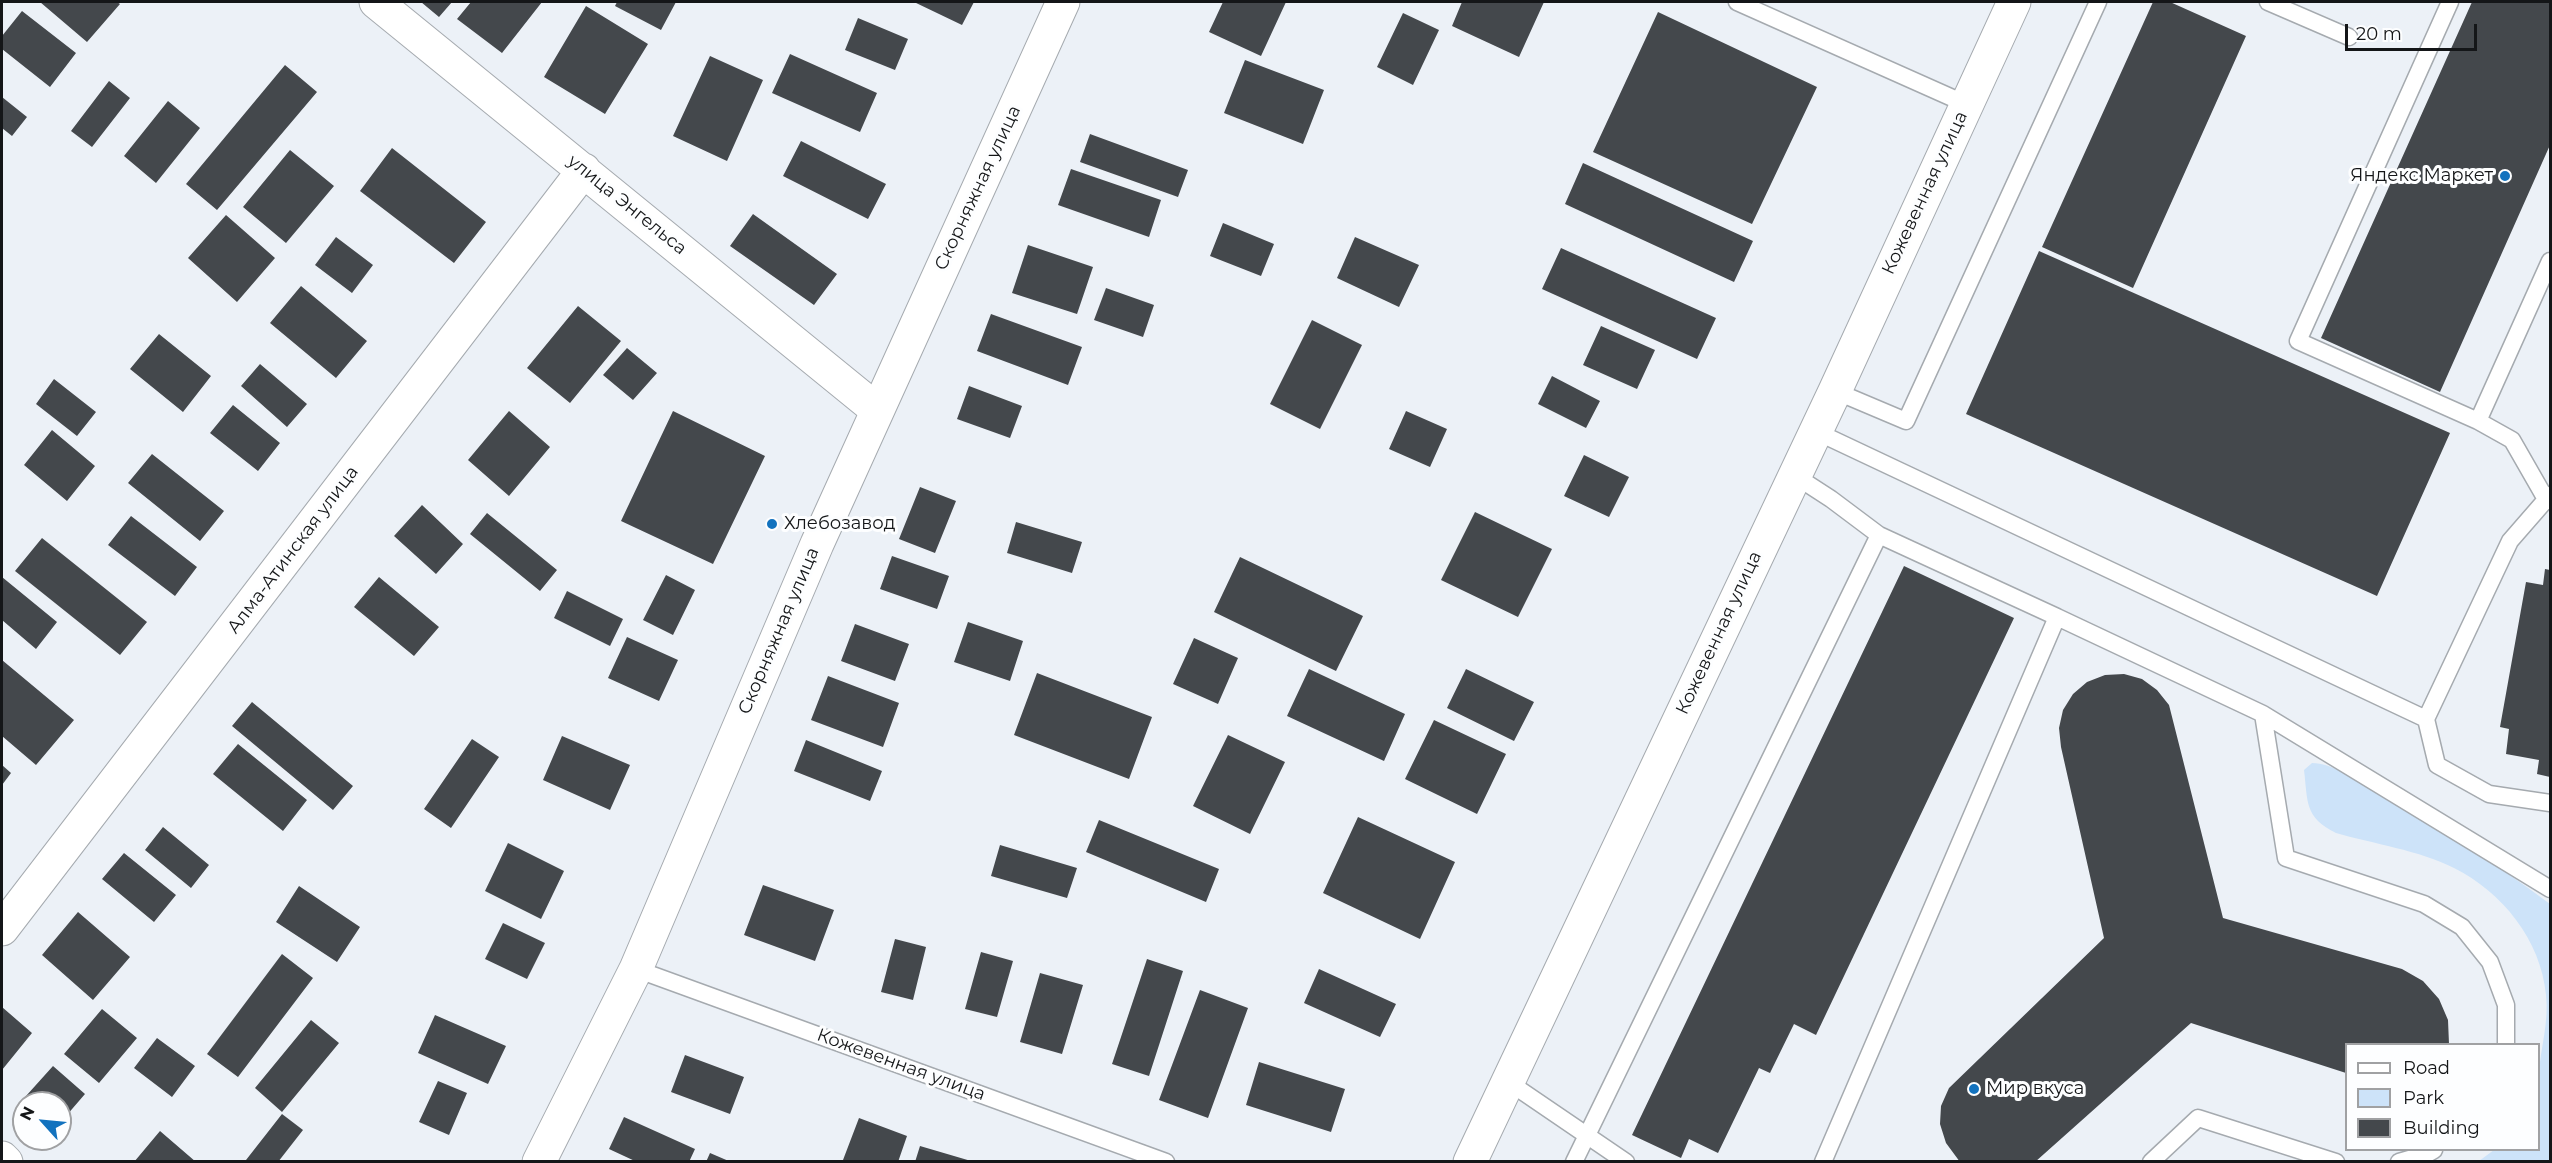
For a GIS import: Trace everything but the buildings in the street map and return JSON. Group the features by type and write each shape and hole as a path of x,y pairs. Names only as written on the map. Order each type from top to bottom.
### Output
{"main road":[{"name":"улица Энгельса","path":"376,2 876,410"},
{"name":"Скорняжная улица","path":"539,1161 636,969 816,544 1063,2"},
{"name":"Кожевенная улица","path":"1470,1161 1835,391 2014,2"},
{"name":"Алма-Атинская улица","path":"2,929 584,170"},
{"path":"2,1158 6,1161"}],"lane":[{"name":"Кожевенная улица","path":"1737,2 1966,104"},
{"path":"1835,391 1906,422 2098,2"},
{"path":"2268,2 2349,37"},
{"path":"2450,2 2298,341 2478,421 2512,440 2549,499 2510,541 2426,719 2437,765 2489,794 2550,804"},
{"path":"2478,421 2550,261"},
{"path":"1815,431 2426,719"},
{"path":"1794,475 1832,498 1880,535 2263,714 2550,889"},
{"path":"1574,1161 1880,535"},
{"path":"1823,1161 2057,617"},
{"path":"2263,714 2286,858 2424,904 2462,927 2490,962 2506,1005 2506,1043"},
{"name":"Кожевенная улица","path":"636,969 1166,1161"},
{"path":"1507,1082 1626,1161"},
{"path":"2151,1161 2198,1118 2336,1161"},
{"path":"2399,1161 2431,1151"}],"green space":[{"path":"2312,763 2327,765 2341,772 2461,842 2550,904 2550,1161 2479,1161 2493,1151 2540,1151 2540,1062 2547,1005 2543,975 2527,937 2503,904 2472,878 2454,868 2411,852 2336,833 2326,827 2318,821 2310,808 2304,770"}],"place":[{"name":"Яндекс Маркет","path":"2505,176"},
{"name":"Хлебозавод","path":"772,524"},
{"name":"Мир вкуса","path":"1974,1089"}]}
